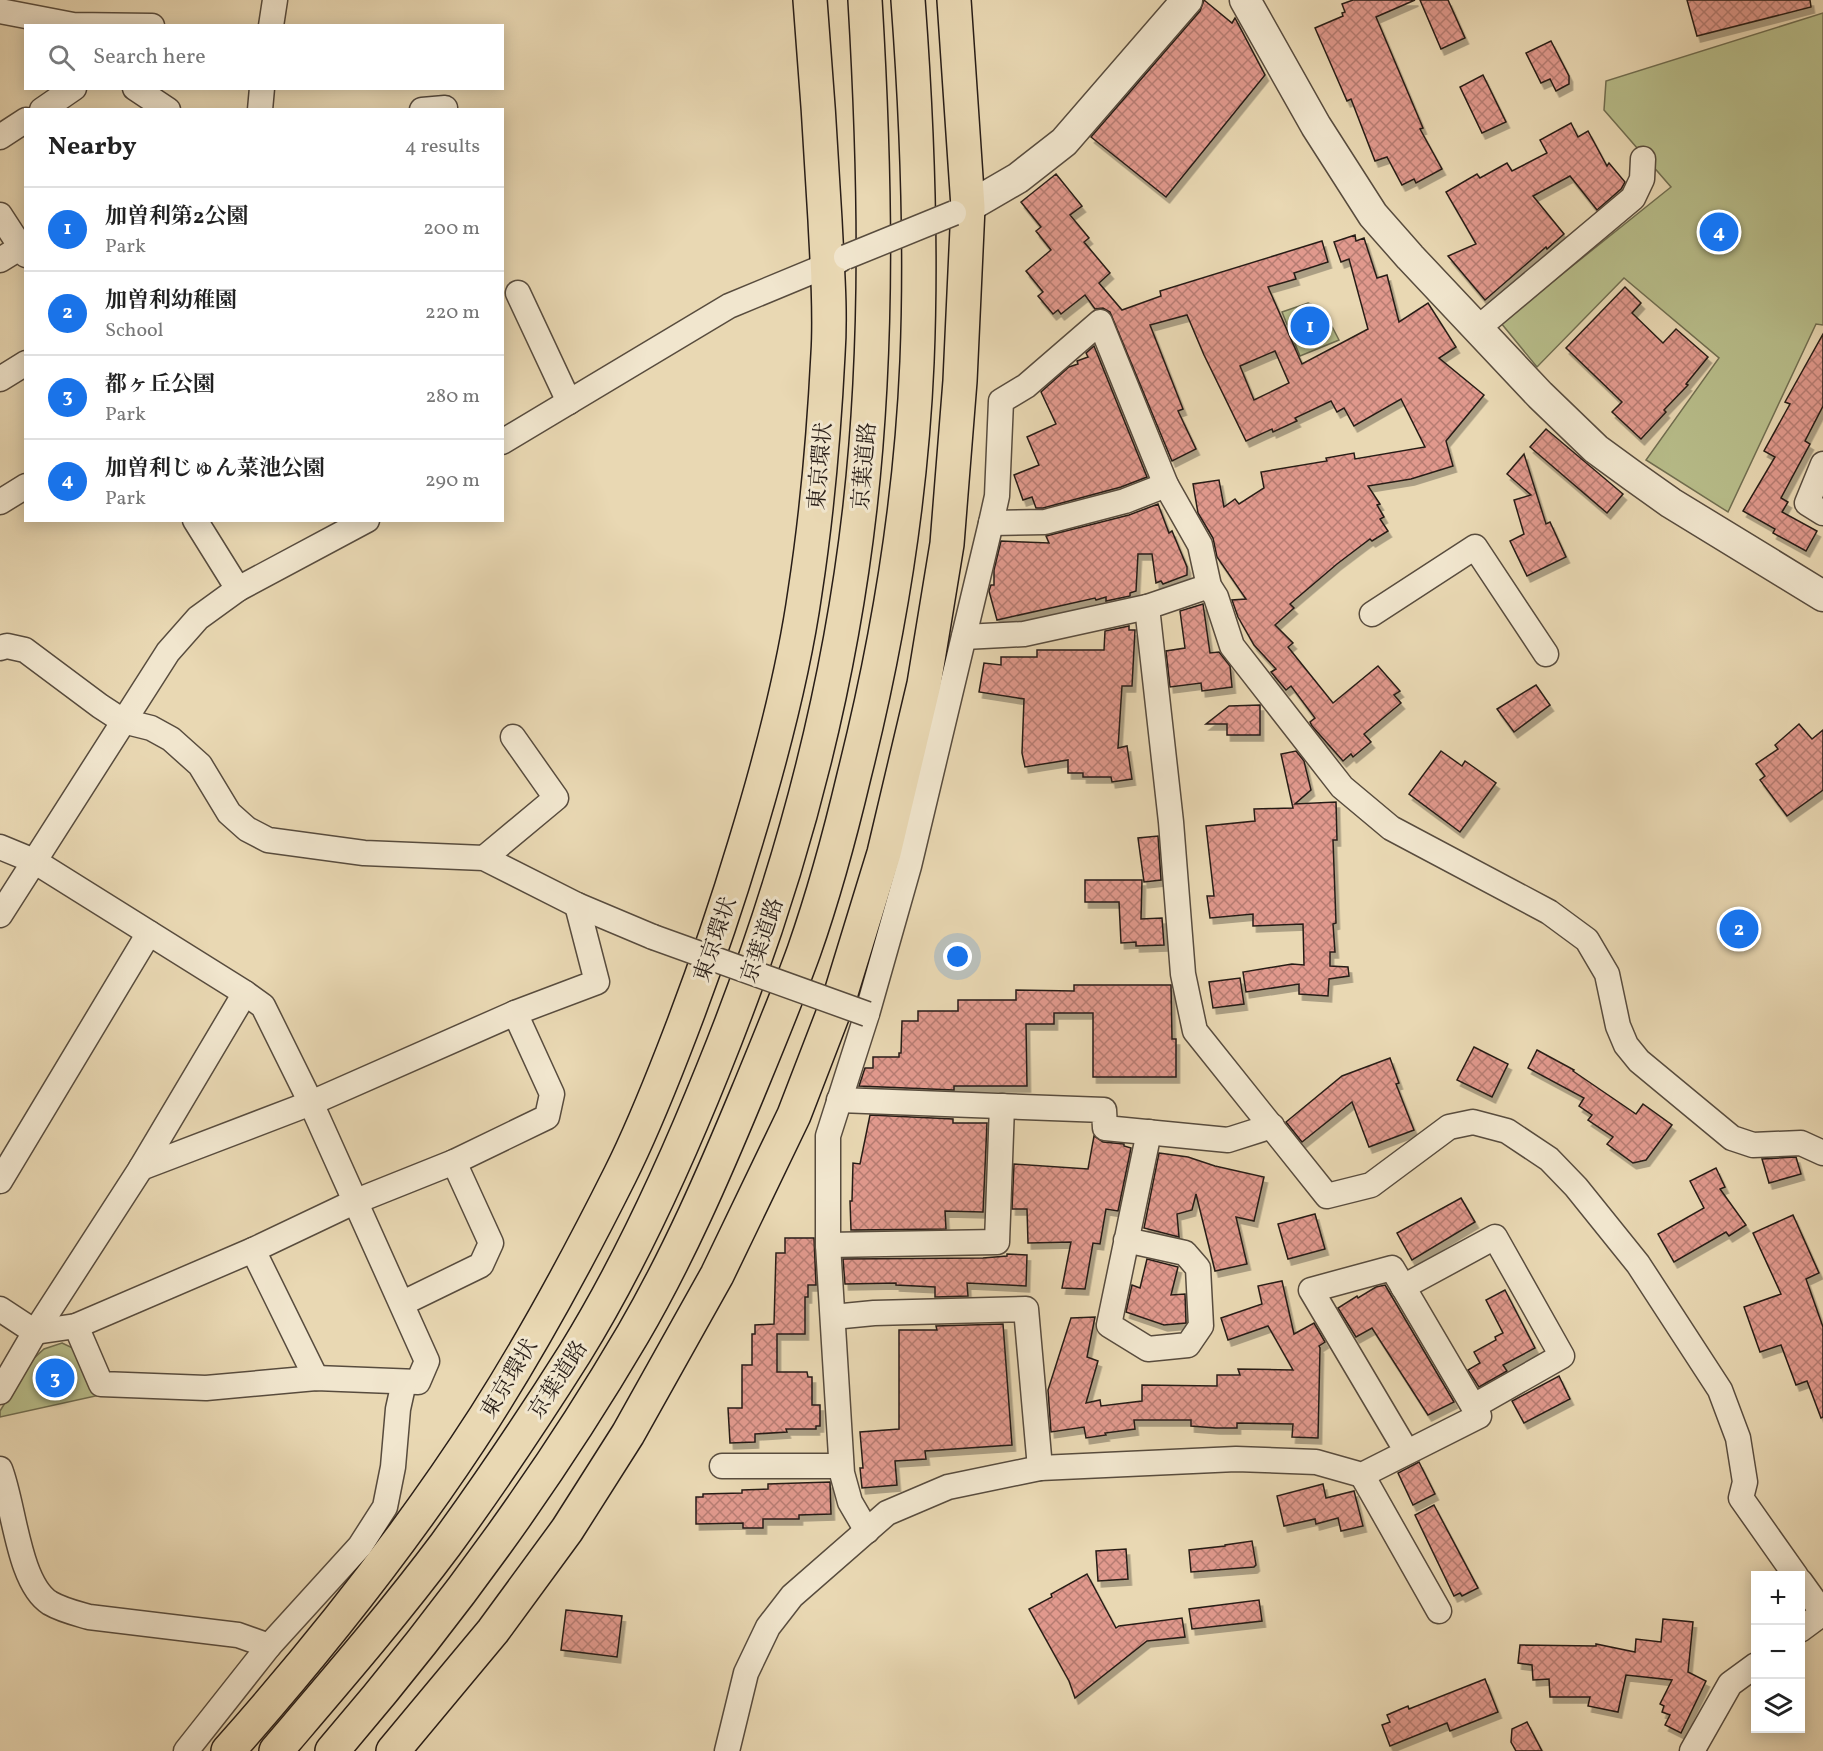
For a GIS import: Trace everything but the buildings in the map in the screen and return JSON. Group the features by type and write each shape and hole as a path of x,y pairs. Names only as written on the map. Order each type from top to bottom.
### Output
{"highway":[{"name":"東京環状","path":"228,1751 364,1587 424,1505 486,1415 548,1310 621,1173 692,1002 732,890 759,797 790,670 805,594 820,463 837,261 820,120 810,0"},
{"name":"京葉道路","path":"276,1751 445,1545 496,1473 576,1351 639,1237 690,1127 762,942 796,836 826,711 846,607 862,483 870,390 874,215 865,0"},
{"name":"京葉道路","path":"332,1751 424,1640 524,1506 635,1329 698,1206 734,1126 804,950 844,819 868,720 887,628 904,511 917,365 919,212 918,146 908,0"},
{"path":"393,1751 493,1631 567,1530 628,1434 723,1264 794,1115 841,993 884,853 924,684 947,544 960,381 961,210 954,0"}],"street":[{"path":"271,24 275,0"},
{"path":"504,441 729,306 961,210 1018,178 1064,142 1187,0"},
{"path":"1245,0 1316,126 1373,215 1540,395 1596,448 1671,503 1823,596"},
{"path":"0,11 68,24"},
{"path":"45,108 71,90"},
{"path":"138,90 165,108"},
{"path":"260,108 262,90"},
{"path":"0,137 24,121"},
{"path":"1477,329 1633,198 1642,179 1644,159"},
{"path":"0,215 24,249 0,260"},
{"path":"518,293 568,402"},
{"path":"867,1531 850,1502 842,1466 828,1245 828,1136 867,1014 909,866 991,523 997,496 1001,401 1026,386 1100,322 1166,485 1200,545 1209,586 1216,597 1232,646 1342,788 1391,828 1549,912 1587,940 1607,974 1618,1026 1626,1045 1639,1061 1732,1138 1752,1145 1801,1143 1823,1153"},
{"path":"0,379 24,364"},
{"path":"1823,464 1807,503 1823,513"},
{"path":"991,523 1046,522 1125,501 1166,485"},
{"path":"0,502 24,487"},
{"path":"196,522 238,589"},
{"path":"0,915 168,652 198,618 327,530 359,522"},
{"path":"1372,614 1475,547 1546,654"},
{"path":"963,637 1024,634 1147,607 1209,586"},
{"path":"1147,607 1171,822 1183,974 1195,1031 1327,1196 1371,1185 1449,1127 1473,1122 1507,1131 1549,1160 1576,1187 1638,1264 1720,1390 1738,1438 1745,1482 1741,1498 1793,1571"},
{"path":"0,648 7,646 26,650 123,721 152,728 171,739 200,765 229,813 247,829 268,840 364,853 484,858 577,905 653,937 867,1014"},
{"path":"484,858 556,798 513,737"},
{"path":"0,847 34,861 263,1006 311,1103 427,1361 418,1382 316,1378 206,1388 101,1384 76,1326"},
{"path":"141,1168 311,1103 515,1013 597,982 577,905"},
{"path":"0,1181 149,933"},
{"path":"0,1392 35,1332 141,1168 245,993"},
{"path":"0,1309 35,1332 76,1326 253,1250 354,1202 454,1162 547,1117 552,1094 515,1013"},
{"path":"839,1100 1104,1110 1105,1128 1228,1140 1272,1126"},
{"path":"828,1245 997,1242 1002,1106"},
{"path":"1126,1240 1185,1253 1198,1268 1201,1326 1188,1345 1148,1349 1108,1324 1149,1132"},
{"path":"403,1304 481,1265 491,1243 454,1162"},
{"path":"1403,1287 1495,1237 1562,1356 1474,1407"},
{"path":"253,1250 316,1378"},
{"path":"727,1751 746,1673 768,1627 792,1596 887,1513 948,1486 1040,1468 1236,1459 1317,1462 1362,1475 1479,1416 1392,1268 1311,1290 1407,1452"},
{"path":"833,1317 874,1313 1026,1309 1040,1468"},
{"path":"186,1751 269,1647 360,1546 385,1506 393,1467 398,1409 404,1382"},
{"path":"722,1466 842,1466"},
{"path":"0,1469 7,1486 25,1566 34,1586 48,1602 68,1612 89,1617 238,1635 269,1647"},
{"path":"1362,1475 1439,1611"},
{"path":"1805,1588 1823,1613 1805,1626"},
{"path":"1692,1751 1730,1684 1751,1668"}],"green space":[{"path":"1823,13 1823,325 1816,324 1728,512 1646,460 1719,358 1624,278 1537,367 1501,323 1671,187 1604,110 1606,81"},
{"path":"1308,303 1323,309 1339,340 1300,356 1282,312"},
{"path":"62,1343 77,1350 100,1395 0,1417 0,1411 30,1362 44,1349"}],"place":[{"name":"加曽利じゅん菜池公園","path":"1719,232"},
{"name":"加曽利第2公園","path":"1310,326"},
{"name":"加曽利幼稚園","path":"1739,929"},
{"name":"都ヶ丘公園","path":"55,1378"}]}
